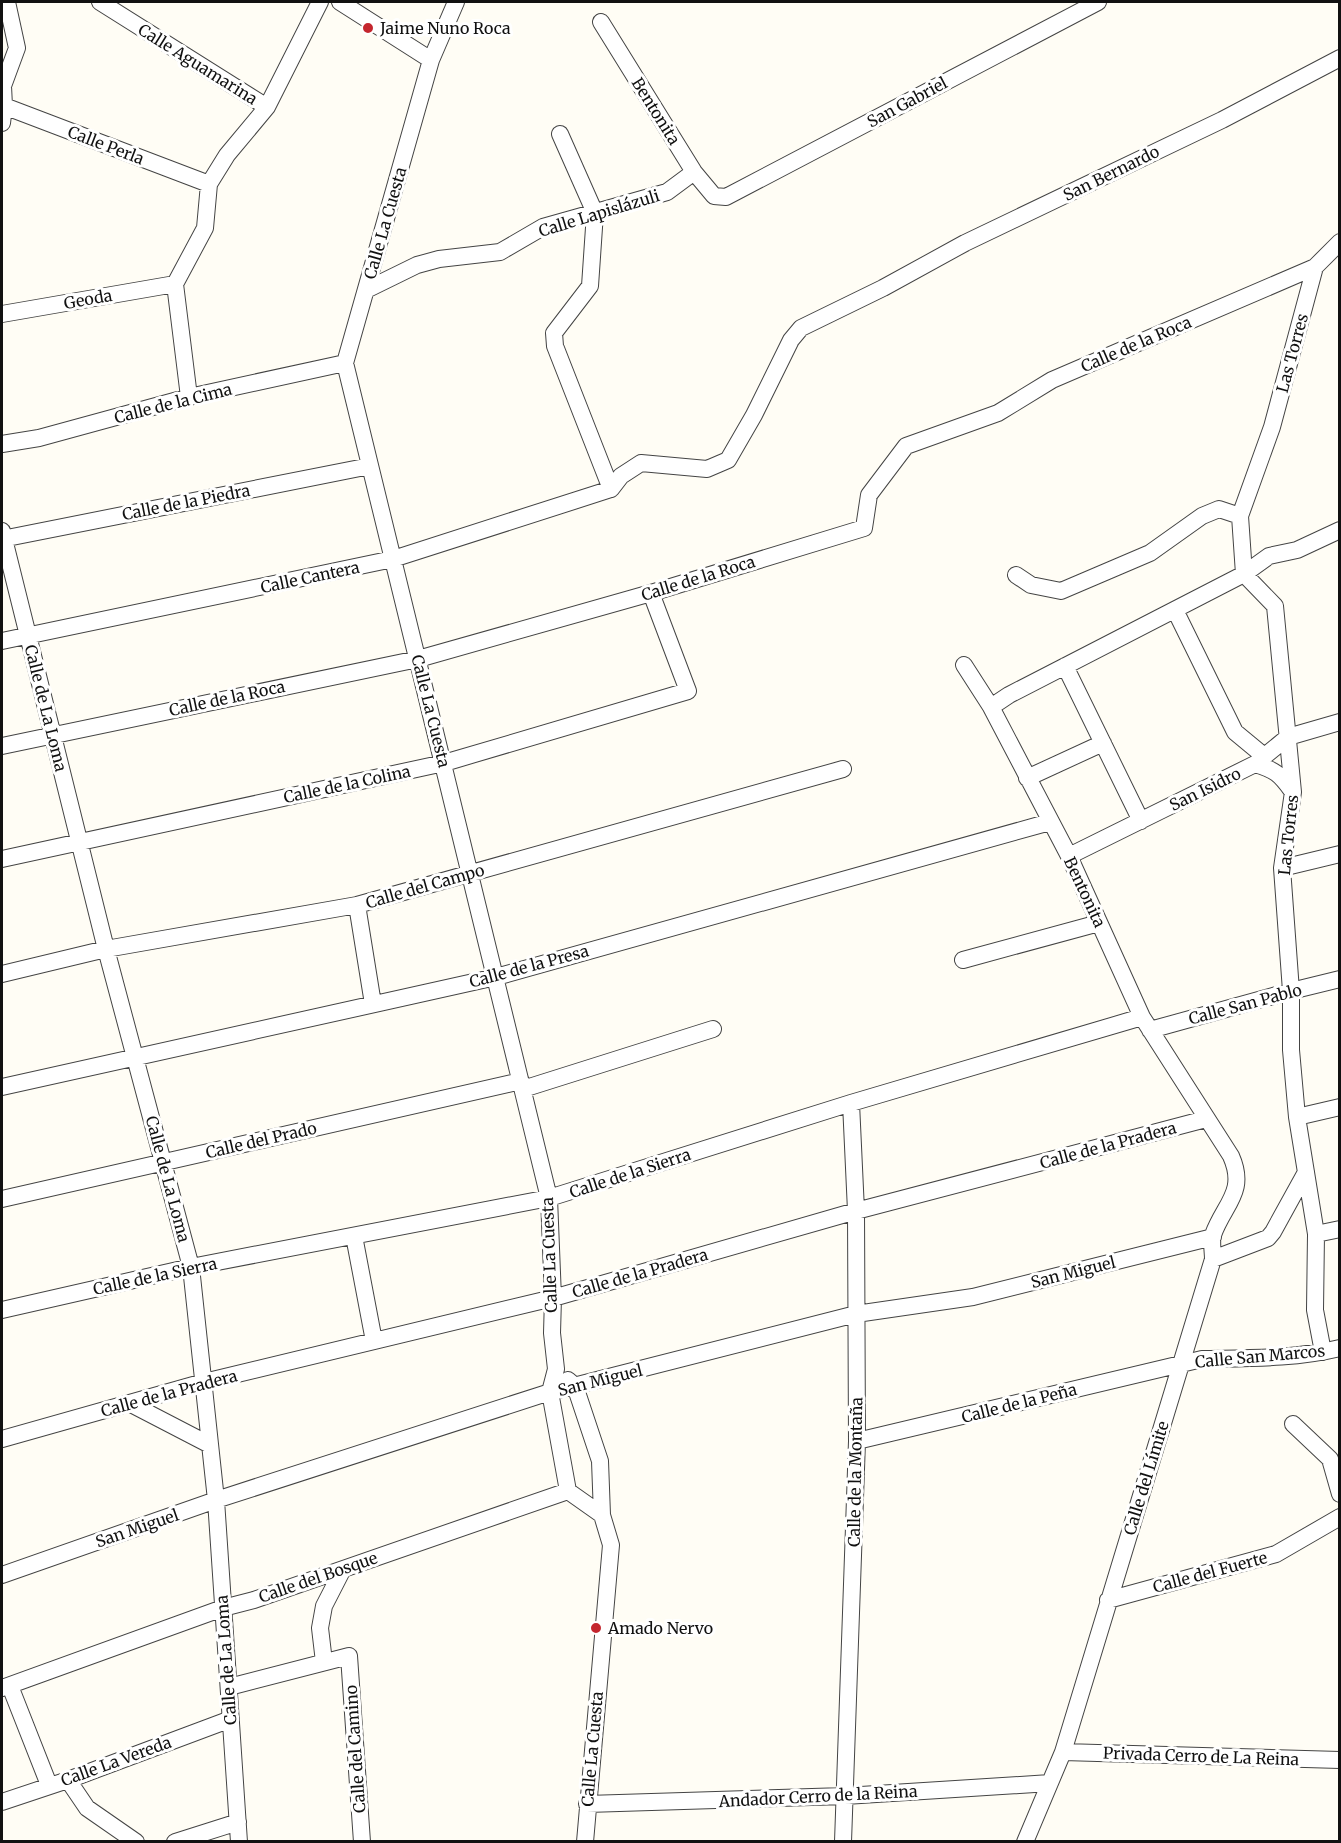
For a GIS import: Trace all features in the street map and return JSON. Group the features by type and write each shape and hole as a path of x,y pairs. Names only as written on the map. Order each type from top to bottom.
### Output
{"street":[{"path":"2,123 4,105 2,86 17,48 7,2"},
{"name":"Calle Aguamarina","path":"100,2 267,107"},
{"name":"Calle Aguamarina","path":"175,284 205,228 209,184 227,155 267,107 320,2"},
{"path":"340,2 431,60"},
{"name":"Calle La Cuesta","path":"456,2 431,60 345,363 549,1198 552,1333 556,1369 550,1392 568,1491"},
{"name":"San Gabriel","path":"714,196 726,197 1098,2"},
{"name":"Bentonita","path":"601,22 694,172 714,196"},
{"name":"San Bernardo","path":"611,489 621,476 641,463 707,469 728,460 754,415 791,340 801,328 883,288 965,243 1222,120 1340,58"},
{"name":"Calle Perla","path":"4,105 209,184"},
{"path":"560,134 595,213 591,286 554,333 555,346 611,489"},
{"name":"Calle Lapislázuli","path":"366,290 417,265 500,252 543,228 667,192 694,172"},
{"path":"1315,267 1340,242"},
{"name":"Las Torres","path":"1315,267 1272,427 1240,516 1244,574 1275,606 1293,792 1282,868 1291,991 1291,1050 1296,1117 1316,1234 1315,1310 1331,1350"},
{"name":"Calle de la Roca","path":"2,746 418,659 651,593 864,528 869,495 906,446 998,413 1052,380 1315,267"},
{"path":"175,284 189,397"},
{"name":"Geoda","path":"2,314 175,284"},
{"name":"Calle de la Cima","path":"2,444 39,438 189,397 345,363"},
{"name":"Calle de la Piedra","path":"2,536 370,466"},
{"name":"Calle Cantera","path":"2,641 393,559 611,489"},
{"path":"1016,574 1031,585 1061,591 1150,552 1202,516 1219,509 1240,516"},
{"path":"991,707 1009,695 1244,574 1269,556 1297,550 1340,531"},
{"name":"Calle de La Loma","path":"2,536 106,949 192,1267 216,1500 239,1842"},
{"name":"Calle de la Colina","path":"2,859 444,763 688,691 651,593"},
{"path":"1175,609 1235,732 1260,760 1281,775 1293,792"},
{"name":"Bentonita","path":"964,665 991,707 1069,856 1146,1024 1206,1119"},
{"path":"1065,666 1141,820"},
{"name":"San Isidro","path":"1069,856 1260,760 1288,737 1340,722"},
{"path":"1027,778 1103,743"},
{"name":"Calle del Campo","path":"2,974 106,949 357,904 843,769"},
{"name":"Calle de la Presa","path":"2,1087 495,977 1050,822"},
{"path":"1282,868 1340,854"},
{"path":"357,904 373,1004"},
{"path":"963,960 1099,923"},
{"name":"Calle San Pablo","path":"1146,1024 1340,980"},
{"name":"Calle de la Sierra","path":"2,1310 192,1267 549,1198 851,1103 1146,1024"},
{"name":"Calle del Prado","path":"2,1198 522,1085 713,1029"},
{"name":"Calle de la Montaña","path":"843,1842 857,1442 856,1211 851,1103"},
{"path":"1296,1117 1340,1107"},
{"name":"Calle de la Pradera","path":"2,1439 204,1382 553,1298 856,1211 1206,1119"},
{"name":"Calle del Límite","path":"1024,1842 1063,1752 1213,1259 1213,1237 1236,1187 1237,1170 1231,1156 1206,1119"},
{"path":"1213,1259 1268,1238 1274,1232 1306,1172"},
{"path":"1316,1234 1340,1229"},
{"path":"354,1236 374,1341"},
{"name":"San Miguel","path":"2,1575 216,1500 550,1392 856,1314 973,1297 1213,1237"},
{"name":"Calle San Marcos","path":"1181,1364 1202,1359 1257,1358 1331,1350"},
{"name":"Calle de la Peña","path":"857,1442 1181,1364"},
{"name":"Calle La Cuesta","path":"556,1369 575,1386 600,1461 602,1515 611,1545 585,1842"},
{"path":"129,1403 210,1445"},
{"path":"1293,1424 1330,1459 1340,1494"},
{"path":"568,1491 602,1515"},
{"name":"Calle del Bosque","path":"6,1687 223,1608 254,1600 568,1491"},
{"name":"Calle del Fuerte","path":"1108,1600 1276,1554 1340,1517"},
{"path":"229,1687 324,1662 320,1628 324,1606 343,1569"},
{"name":"Calle del Camino","path":"324,1662 349,1656 362,1842"},
{"path":"6,1687 49,1785"},
{"name":"Calle La Vereda","path":"2,1802 68,1780 231,1719"},
{"name":"Privada Cerro de La Reina","path":"1063,1752 1340,1760"},
{"path":"68,1780 87,1808 136,1842"},
{"name":"Andador Cerro de la Reina","path":"587,1804 845,1796 1050,1783"},
{"path":"175,1842 238,1822"}],"place":[{"name":"Jaime Nuno Roca","path":"368,28"},
{"name":"Amado Nervo","path":"596,1628"}]}
